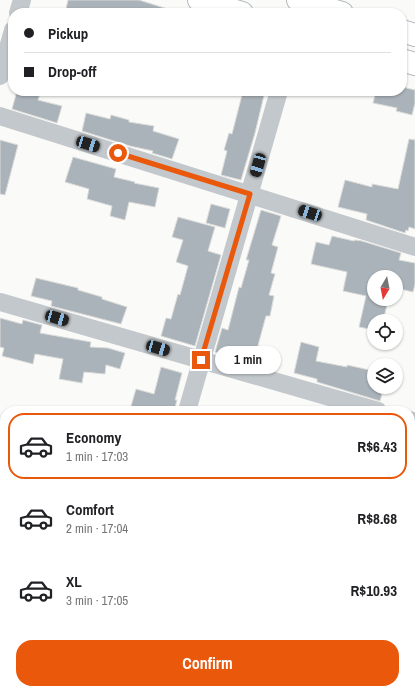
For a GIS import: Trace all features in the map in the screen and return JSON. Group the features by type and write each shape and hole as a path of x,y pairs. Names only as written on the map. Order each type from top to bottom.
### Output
{"street":[{"path":"199,0 225,8"},
{"path":"298,0 325,8"},
{"path":"0,76 8,48"},
{"path":"188,406 278,96"},
{"path":"0,116 415,247"},
{"path":"0,302 361,406"}],"building":[{"path":"68,0 139,0 165,8 66,8"},
{"path":"407,88 415,90 415,103 412,115 396,111 397,108 373,103 375,96 407,96"},
{"path":"16,96 39,96 38,100 62,106 57,123 12,109"},
{"path":"242,96 264,96 241,180 221,175 227,151 224,150 229,133 232,134"},
{"path":"86,113 110,119 111,115 129,120 129,122 154,126 153,131 179,139 172,159 152,153 153,151 130,146 82,131"},
{"path":"409,139 415,140 415,229 409,227 408,231 406,230 405,233 366,220 367,214 338,207 345,180 372,187 372,184 398,189"},
{"path":"0,140 18,145 5,195 0,194"},
{"path":"73,157 116,169 114,177 159,188 155,207 129,202 125,220 110,216 112,206 87,199 89,189 65,182"},
{"path":"211,204 230,209 225,228 206,223"},
{"path":"261,210 281,216 272,245 278,247 271,273 275,274 269,295 274,296 270,316 266,316 253,364 217,354 218,353 215,352 222,328 228,330 239,287 241,288 249,260 246,260"},
{"path":"178,217 215,227 208,251 221,255 195,346 161,336 166,318 171,319 178,294 180,295 188,266 176,262 183,240 172,237"},
{"path":"332,236 354,241 362,241 401,253 399,260 415,263 415,284 413,292 403,290 403,270 367,270 367,306 387,306 385,314 367,314 367,329 359,327 366,296 343,291 347,272 311,264 316,242 329,245"},
{"path":"36,278 78,288 78,290 102,297 102,299 127,307 121,324 51,306 52,301 31,296"},
{"path":"0,318 22,324 23,320 42,325 40,333 91,342 90,347 108,348 125,353 120,369 106,365 105,374 84,372 82,383 59,379 63,359 35,354 33,364 2,356 4,348 0,347"},
{"path":"301,342 319,347 316,361 367,369 367,394 382,394 380,401 317,382 317,379 294,373"},
{"path":"161,367 182,373 175,400 177,400 175,406 131,406 136,389 154,394"}],"route":[{"path":"118,153 250,194 201,360"}]}
